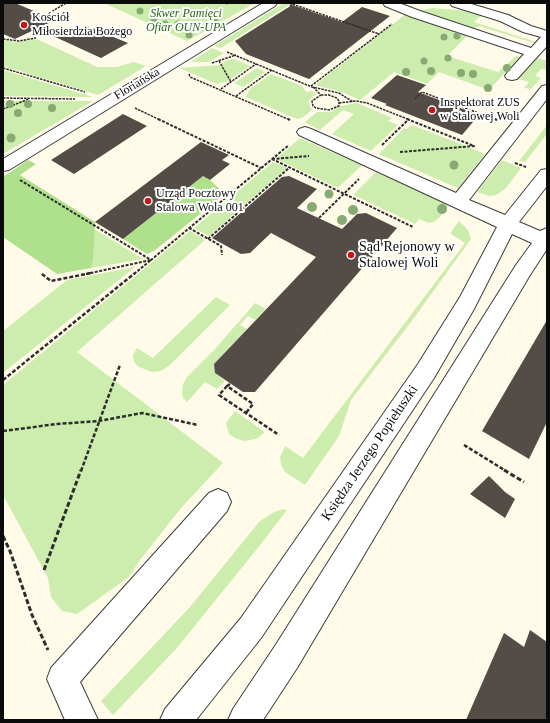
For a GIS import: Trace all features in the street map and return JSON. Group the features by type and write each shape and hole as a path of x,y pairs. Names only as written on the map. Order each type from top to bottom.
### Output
{"street":[{"name":"Floriańska","path":"3,166 271,3"},
{"path":"456,3 504,18 547,35"},
{"path":"396,11 533,53"},
{"path":"512,76 547,38"},
{"path":"458,201 547,89"},
{"path":"244,720 286,657 523,270 546,239 508,224 305,132"},
{"name":"Księdza Jerzego Popiełuszki","path":"176,720 251,628 426,371 467,303 508,224 547,174"},
{"path":"82,720 62,680 218,502"}],"path":[{"path":"66,3 49,13 68,21"},
{"path":"224,3 228,4"},
{"path":"285,8 292,4 379,34"},
{"path":"312,86 379,34 396,11"},
{"path":"36,29 44,33"},
{"path":"3,39 19,41 36,38"},
{"path":"225,52 312,86 339,92 353,102"},
{"path":"219,61 231,82"},
{"path":"220,89 256,64"},
{"path":"3,68 90,94"},
{"path":"235,96 272,70"},
{"path":"312,86 321,96"},
{"path":"415,99 422,92 501,122"},
{"path":"321,96 334,97 340,103 337,108 333,110 324,110 313,106 312,101 321,96"},
{"path":"3,98 77,99"},
{"path":"3,109 32,98"},
{"path":"340,103 367,103 479,148"},
{"path":"129,105 261,168"},
{"path":"382,145 408,120"},
{"path":"3,380 305,132"},
{"path":"394,152 474,146"},
{"path":"272,159 413,227"},
{"path":"319,218 375,163"},
{"path":"208,239 290,167"},
{"path":"14,176 151,260"},
{"path":"189,228 222,246 222,256"},
{"path":"42,274 51,281 151,260"},
{"path":"44,570 120,364"},
{"path":"246,413 253,404 229,385 219,395 246,413 279,435"},
{"path":"3,431 57,424 99,421 142,413 198,425"},
{"path":"464,444 524,482"},
{"path":"3,536 10,551 32,615 62,680"}],"green space":[{"name":"Skwer Pamięci Ofiar OUN-UPA","path":"104,3 255,3 187,41"},
{"path":"284,3 292,3 221,48 214,46"},
{"path":"432,8 471,11 483,14 474,22 536,42 534,43 479,26 473,29 418,11"},
{"path":"406,14 468,35 447,56 498,72 516,56 520,57 489,90 439,72 427,84 394,72 360,100 342,92 315,85"},
{"path":"37,39 97,67 117,67 134,62 146,66 98,95 3,66 3,40 18,42"},
{"path":"212,48 224,53 209,62 191,62"},
{"path":"537,58 547,61 547,70 541,69 535,76 541,78 531,89 524,88 529,82 518,79"},
{"path":"234,59 250,66 228,81 217,84 179,68 220,65 227,60"},
{"path":"257,68 265,72 243,87 234,83"},
{"path":"3,70 93,97 3,96"},
{"path":"271,74 302,86 306,92 315,92 316,94 308,101 312,110 302,118 297,119 246,97 250,89"},
{"path":"3,101 93,101 3,154"},
{"path":"357,103 392,118 388,121 398,125 371,151 332,134 354,114 343,110 320,130 306,123 306,121 317,112 330,112 341,106"},
{"path":"412,125 485,154 458,188 379,154 404,128 407,129"},
{"path":"547,125 547,134 525,162 519,161"},
{"path":"300,138 362,165 339,187 336,187 276,159"},
{"path":"28,160 36,164 20,175 95,222 93,261 91,268 57,274 3,237 3,177"},
{"path":"502,160 521,168 506,188 496,195 489,196 477,192"},
{"path":"273,162 287,168 209,236 194,228"},
{"path":"376,172 441,201 448,206 441,216 434,222 429,223 419,219 415,224 356,196 354,194"},
{"path":"203,176 210,180 225,194 154,251 147,254 123,239"},
{"path":"459,221 468,230 471,239 414,318 351,400 339,436 305,485 285,472 281,465 280,457 285,446 303,458 465,243 451,234"},
{"path":"94,229 143,259 91,268 93,261"},
{"path":"190,231 205,240 77,352 223,463 181,508 140,560 129,577 77,614 62,611 51,597 48,578 3,495 3,385"},
{"path":"135,267 3,373 3,331 67,280"},
{"path":"216,297 230,305 170,365 161,371 152,372 139,367 134,362 133,355 137,348 153,358"},
{"path":"255,303 266,309 255,320 248,316 240,325 247,329 214,364 215,373 225,381 217,389 205,382 187,402 183,398 182,392 183,384 187,377 215,349"},
{"path":"235,411 265,432 258,438 244,441 229,434 226,423"},
{"path":"283,509 287,510 176,649 113,715 101,701 190,607 259,522 272,513"}],"building":[{"name":"Kościół Miłosierdzia Bożego","path":"3,3 15,3 55,20 15,39 3,34"},
{"path":"292,5 342,22 362,7 390,16 309,79 246,54 235,41"},
{"path":"87,26 128,43 101,58 40,30 84,27"},
{"name":"Inspektorat ZUS w Stalowej Woli","path":"397,75 426,85 418,92 479,115 462,135 385,105 387,104 371,98"},
{"path":"123,114 147,126 74,174 51,160"},
{"name":"Urząd Pocztowy Stalowa Wola 001","path":"201,142 229,155 222,160 230,164 210,180 203,176 123,239 95,222"},
{"path":"289,176 317,189 297,208 342,229 357,214 366,213 397,228 255,392 243,392 215,373 214,364 316,257 271,233 250,253 241,254 212,238 282,177"},
{"path":"547,320 547,422 529,459 482,431"},
{"path":"489,476 505,492 515,499 505,518 470,494"},
{"path":"530,630 547,642 547,720 466,720 504,633 524,647"}],"place":[{"name":"Kościół Miłosierdzia Bożego","path":"24,25"},
{"name":"Inspektorat ZUS w Stalowej Woli","path":"432,110"},
{"name":"Urząd Pocztowy Stalowa Wola 001","path":"148,201"},
{"name":"Sąd Rejonowy w Stalowej Woli","path":"351,255"}]}
